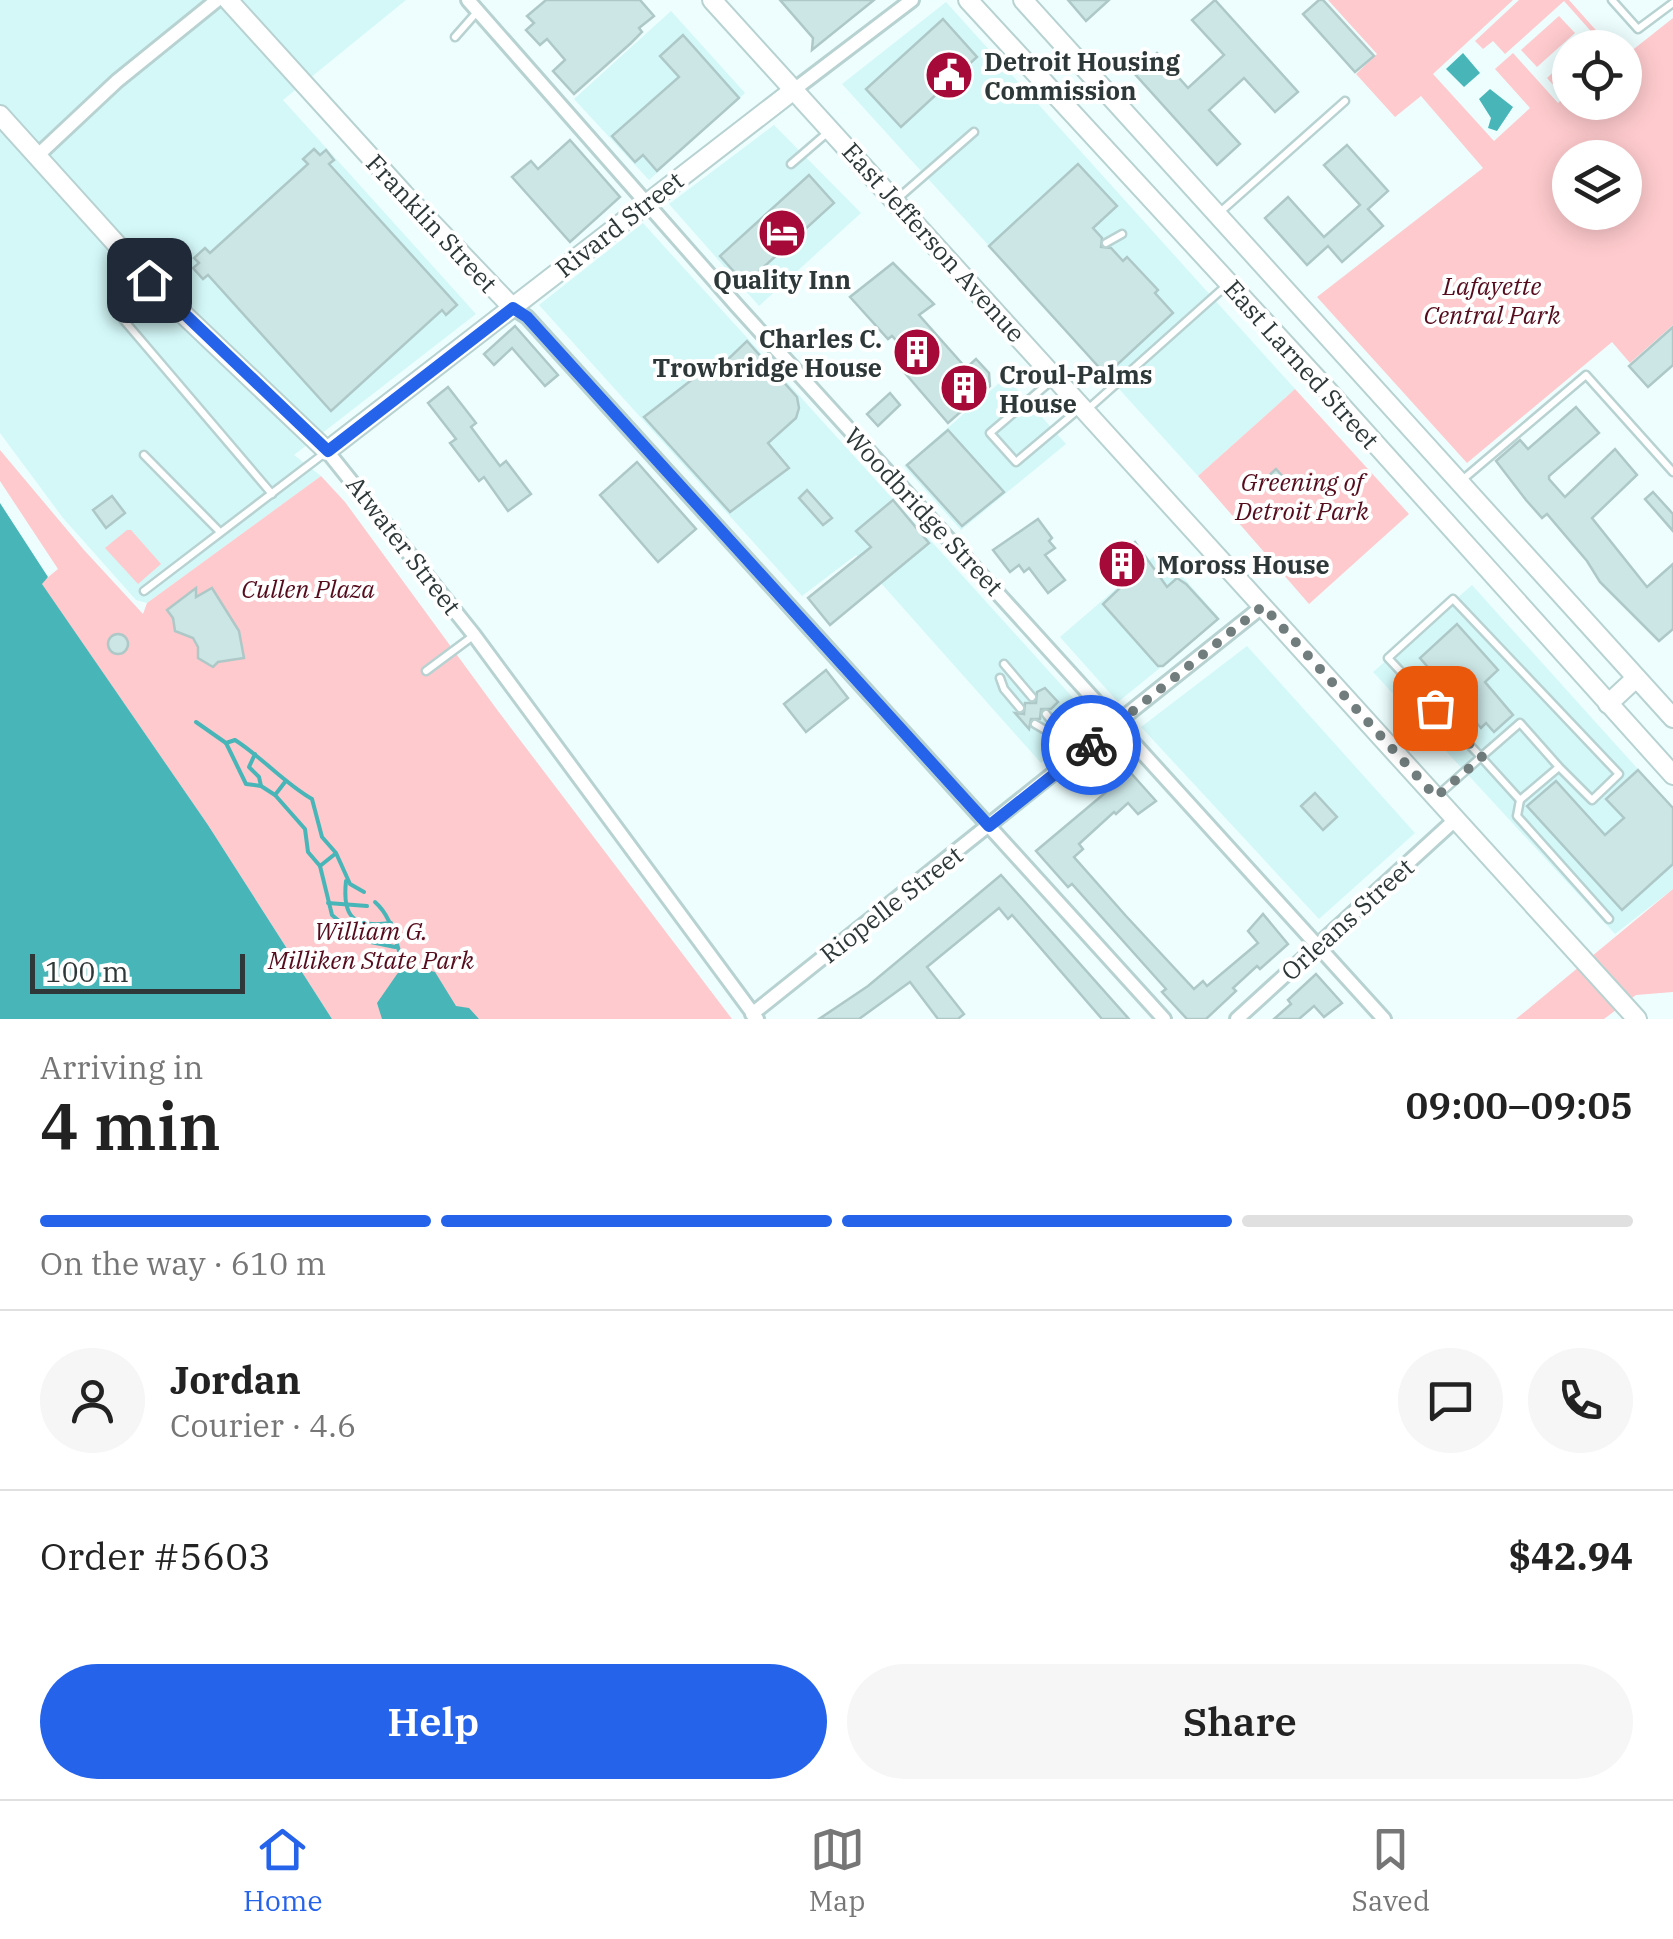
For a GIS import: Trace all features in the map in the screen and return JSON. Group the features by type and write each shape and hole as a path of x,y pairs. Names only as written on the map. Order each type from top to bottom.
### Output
{"street":[{"path":"37,156 117,81 217,0"},
{"name":"Franklin Street","path":"228,0 404,194 513,308 527,317 1164,1019"},
{"name":"Woodbridge Street","path":"468,0 736,306 1384,1019"},
{"name":"East Jefferson Avenue","path":"712,0 1632,1014"},
{"name":"Rivard Street","path":"328,451 912,0"},
{"name":"East Larned Street","path":"1023,0 1673,718"},
{"name":"East Larned Street","path":"971,1 1673,775"},
{"name":"Atwater Street","path":"0,115 149,280 328,451 376,508 754,1016"},
{"path":"1320,382 1347,359"},
{"name":"Riopelle Street","path":"754,1016 1263,606"},
{"path":"1608,704 1636,678"},
{"name":"Orleans Street","path":"1237,1019 1456,819"}],"lane":[{"path":"1612,0 1638,30 1673,3"},
{"path":"455,37 478,11"},
{"path":"1218,215 1345,100"},
{"path":"791,164 832,129"},
{"path":"896,200 974,132"},
{"path":"1106,243 1122,234"},
{"path":"149,280 116,311 272,494"},
{"path":"1056,377 990,434 1016,462 1229,284"},
{"path":"1458,483 1586,375 1673,472"},
{"path":"144,591 328,451"},
{"path":"144,455 220,532"},
{"path":"1436,797 1482,757 1520,723 1592,800 1620,774 1453,599 1388,658 1482,757 1520,800"},
{"path":"426,671 474,636"},
{"path":"1004,664 1032,697"},
{"path":"1000,678 1020,708"},
{"path":"1046,714 1077,757"},
{"path":"1035,724 1059,738 1077,757"},
{"path":"1560,767 1520,800 1517,816 1609,919"}],"shaded area":[{"path":"0,0 406,0 283,100 476,314 294,455 321,476 147,603 136,600 63,518 0,433"},
{"path":"946,2 1295,389 1198,476 842,84"},
{"path":"671,11 745,93 649,180 574,99"},
{"path":"774,125 861,213 759,306 669,204"},
{"path":"643,223 1075,700 1091,723 1041,763 856,555 802,596 539,305"},
{"path":"1006,377 1066,444 961,530 904,466"},
{"path":"1160,551 1220,619 1118,702 1060,637"},
{"path":"1472,585 1673,808 1673,889 1615,934 1373,672"},
{"path":"1247,646 1415,833 1319,919 1141,727"}],"green space":[{"name":"Lafayette Central Park","path":"1328,0 1513,0 1433,74 1494,141 1530,108 1495,69 1513,53 1552,96 1552,120 1642,120 1642,43 1673,18 1673,325 1630,363 1612,342 1467,463 1317,297 1483,168 1421,96 1395,117 1356,74 1377,54"},
{"path":"1519,0 1569,0 1596,30 1590,30 1564,1 1505,54 1493,41 1483,49 1475,41"},
{"path":"1559,16 1572,30 1552,30 1552,54 1537,67 1521,50"},
{"name":"Greening of Detroit Park","path":"1295,389 1409,514 1309,604 1198,476"},
{"path":"0,450 143,614 147,603 321,476 345,502 732,1019 332,1019 208,825 41,583 58,569 0,481"},
{"path":"127,530 161,564 138,584 105,548"},
{"path":"1673,889 1673,992 1636,995 1604,1019 1516,1019"}],"water":[{"path":"1463,53 1480,73 1464,87 1446,69"},
{"path":"1490,89 1513,107 1497,131 1488,128 1491,118 1479,99"},
{"path":"0,503 48,577 42,584 208,825 332,1019 0,1019"},
{"path":"404,964 435,972 456,1006 469,1008 479,1019 382,1019 377,1003"}],"building":[{"path":"546,0 640,0 654,16 639,28 642,32 631,43 574,94 553,71 565,60 547,39 540,45 526,30 534,23 527,16"},
{"path":"780,0 874,0 812,50 813,38"},
{"path":"1068,0 1109,0 1086,21"},
{"path":"1215,0 1298,92 1275,112 1244,78 1209,110 1240,144 1217,165 1134,73 1157,53 1188,88 1224,55 1192,20"},
{"path":"1319,0 1374,56 1355,72 1303,14"},
{"path":"943,19 977,57 901,127 866,89"},
{"path":"683,35 739,98 657,171 643,155 635,162 612,136 679,77 660,56"},
{"path":"570,140 620,197 570,242 512,177 531,161 538,169"},
{"path":"1347,145 1388,191 1368,209 1383,226 1342,262 1328,246 1307,265 1265,218 1288,197 1324,237 1360,205 1324,165"},
{"path":"314,149 320,155 326,150 334,160 329,164 457,305 446,315 442,310 331,411 208,275 203,279 193,268 199,263 194,258 205,248 210,253 308,164 303,159"},
{"path":"1078,164 1117,206 1093,228 1102,238 1101,247 1111,248 1123,261 1127,257 1158,290 1155,293 1173,313 1106,375 989,246"},
{"path":"809,175 834,203 745,284 720,256"},
{"path":"893,263 934,304 919,315 966,368 976,359 989,373 990,386 948,423 898,365 910,355 892,336 888,339 850,297"},
{"path":"515,326 558,375 545,386 512,348 494,365 484,354"},
{"path":"1673,327 1673,365 1648,387 1629,366"},
{"path":"747,341 797,397 799,408 796,418 768,443 789,468 730,512 644,417 716,361 721,366"},
{"path":"448,387 476,423 471,427 500,466 506,461 531,494 508,511 484,477 479,481 450,443 456,439 428,403"},
{"path":"890,393 900,405 878,426 867,414"},
{"path":"1576,407 1599,433 1549,479 1565,497 1615,449 1637,475 1592,518 1647,587 1673,564 1673,629 1659,641 1600,582 1547,514 1542,518 1496,461 1520,440 1528,449"},
{"path":"948,430 1004,492 962,526 907,465"},
{"path":"637,462 696,529 658,562 600,495"},
{"path":"1276,469 1286,480 1273,491 1264,480"},
{"path":"807,490 832,518 823,525 799,498"},
{"path":"1653,492 1673,514 1673,531 1645,499"},
{"path":"112,496 125,513 106,528 93,510"},
{"path":"893,500 929,543 830,625 808,598 871,547 856,531"},
{"path":"1038,519 1055,548 1045,555 1065,580 1048,593 1029,568 1024,572 1019,565 1010,572 993,550"},
{"path":"1135,542 1167,587 1177,578 1218,619 1163,666 1158,666 1103,604 1120,588 1107,572 1113,567 1108,561"},
{"path":"196,588 196,597 212,588 239,631 244,658 218,662 213,667 198,658 193,638 175,631 167,610"},
{"path":"1457,624 1498,670 1485,682 1513,715 1494,732 1486,723 1481,728 1420,658"},
{"path":"118,634 128,644 118,654 108,644"},
{"path":"826,670 848,698 806,732 784,704"},
{"path":"1045,688 1058,702 1051,709 1041,709 1040,719 1031,719 1029,729 1015,713 1024,714 1025,703 1036,703 1037,692"},
{"path":"1638,770 1673,808 1673,864 1622,910 1527,806 1556,781 1605,835 1624,818 1606,799"},
{"path":"1130,772 1156,801 1138,814 1128,803 1114,812 1079,844 1083,849 1074,857 1126,916 1194,989 1203,981 1207,986 1258,943 1248,931 1263,914 1288,944 1260,969 1257,966 1206,1019 1187,1019 1162,992 1166,989 1072,884 1068,887 1036,851"},
{"path":"1315,793 1337,817 1323,830 1301,806"},
{"path":"1001,875 1129,1019 1102,1019 1012,915 1008,919 999,908 927,967 964,1014 958,1019 938,1019 910,982 859,1019 819,1019 868,986"},
{"path":"1316,974 1342,1003 1324,1017 1314,1006 1299,1019 1274,1019 1291,1004 1288,1000"}],"waterway":[{"path":"196,722 226,743 235,740 312,799 322,837 336,853 350,884 364,892"},
{"path":"226,743 246,784 261,786"},
{"path":"255,754 249,767 259,777 261,786 275,795"},
{"path":"285,782 275,795 305,829 308,852 320,866 332,915 361,940 395,947"},
{"path":"320,866 335,854"},
{"path":"346,881 346,904 353,918 368,924 391,923"},
{"path":"375,902 390,923 404,964"},
{"path":"328,903 367,906"}],"way so far":[{"path":"1091,745 1263,606 1436,797 1482,757 1435,708"}],"place":[{"name":"Detroit Housing Commission","path":"949,75"},
{"name":"Quality Inn","path":"782,233"},
{"name":"Charles C. Trowbridge House","path":"917,352"},
{"name":"Croul-Palms House","path":"964,388"},
{"name":"Moross House","path":"1122,564"}],"route":[{"path":"149,280 328,451 513,308 527,317 989,826 1091,745"}],"park label":[{"name":"Cullen Plaza","path":"308,588"},
{"name":"William G. Milliken State Park","path":"371,944"}]}
